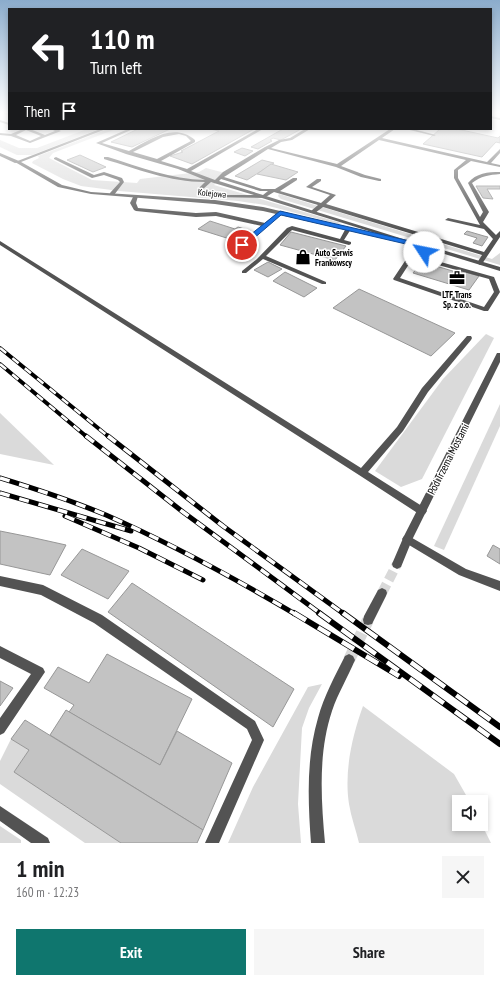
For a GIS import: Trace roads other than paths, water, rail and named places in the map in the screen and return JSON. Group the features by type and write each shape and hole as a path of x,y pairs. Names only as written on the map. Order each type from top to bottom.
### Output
{"street":[{"path":"17,162 45,151"},
{"path":"122,151 157,161 210,180"},
{"path":"157,161 175,151"},
{"path":"187,171 222,151"},
{"path":"216,182 222,178 225,173 261,151"},
{"path":"280,151 338,166 378,180"},
{"path":"338,166 360,151"},
{"path":"435,151 500,166"},
{"path":"488,163 496,151"},
{"name":"Kolejowa","path":"0,154 60,186 91,193 215,202 280,213 427,247"},
{"path":"56,158 94,177 104,173 120,179 122,182 112,194"},
{"path":"106,158 172,178 196,182 210,180"},
{"path":"470,159 456,170 456,178 480,222 495,238"},
{"path":"480,222 486,212 470,183 473,179 485,173 500,173"},
{"path":"222,178 262,190 275,191 485,254"},
{"path":"264,197 295,179"},
{"name":"Kolejowa","path":"264,197 211,196 200,193 199,190 210,180 500,269"},
{"path":"313,212 334,195 308,187 319,180"},
{"path":"136,196 133,203 136,209 196,215 216,214 266,225"},
{"path":"242,245 280,213"},
{"path":"299,230 307,219"},
{"path":"448,220 486,228"},
{"path":"384,234 391,226"},
{"path":"244,272 262,257 289,229 299,230 349,243"},
{"path":"340,240 348,229"},
{"path":"480,263 495,238 500,233"},
{"path":"0,243 422,511"},
{"path":"420,258 492,278 497,292 486,310 396,279 409,260 420,258 427,247"},
{"path":"262,257 324,283"},
{"path":"362,473 400,429 425,390 469,338"},
{"name":"Pod Trzema Mostami","path":"397,564 407,539 500,355"},
{"path":"407,539 463,572 500,586"},
{"path":"0,581 43,590 98,618 251,725 258,740 212,843"},
{"path":"368,620 382,593"},
{"path":"0,652 39,672 0,729"},
{"path":"318,843 315,797 316,765 322,726 334,691 349,660"},
{"path":"0,813 40,842"}],"tunnel":[{"path":"382,593 397,564"},
{"path":"349,660 368,620"}],"railway":[{"path":"0,348 109,437"},
{"path":"0,364 87,437"},
{"path":"86,436 183,512 321,614"},
{"path":"108,436 223,526 344,614"},
{"path":"0,478 80,505 131,526 249,587 295,614"},
{"path":"0,493 131,531"},
{"path":"65,516 139,548 203,580"},
{"path":"294,613 399,676"},
{"path":"319,613 500,744"},
{"path":"343,613 500,727"}],"place":[{"name":"Auto Serwis Frankowscy","path":"303,257"},
{"name":"LTF Trans Sp. z o.o.","path":"457,278"}]}
